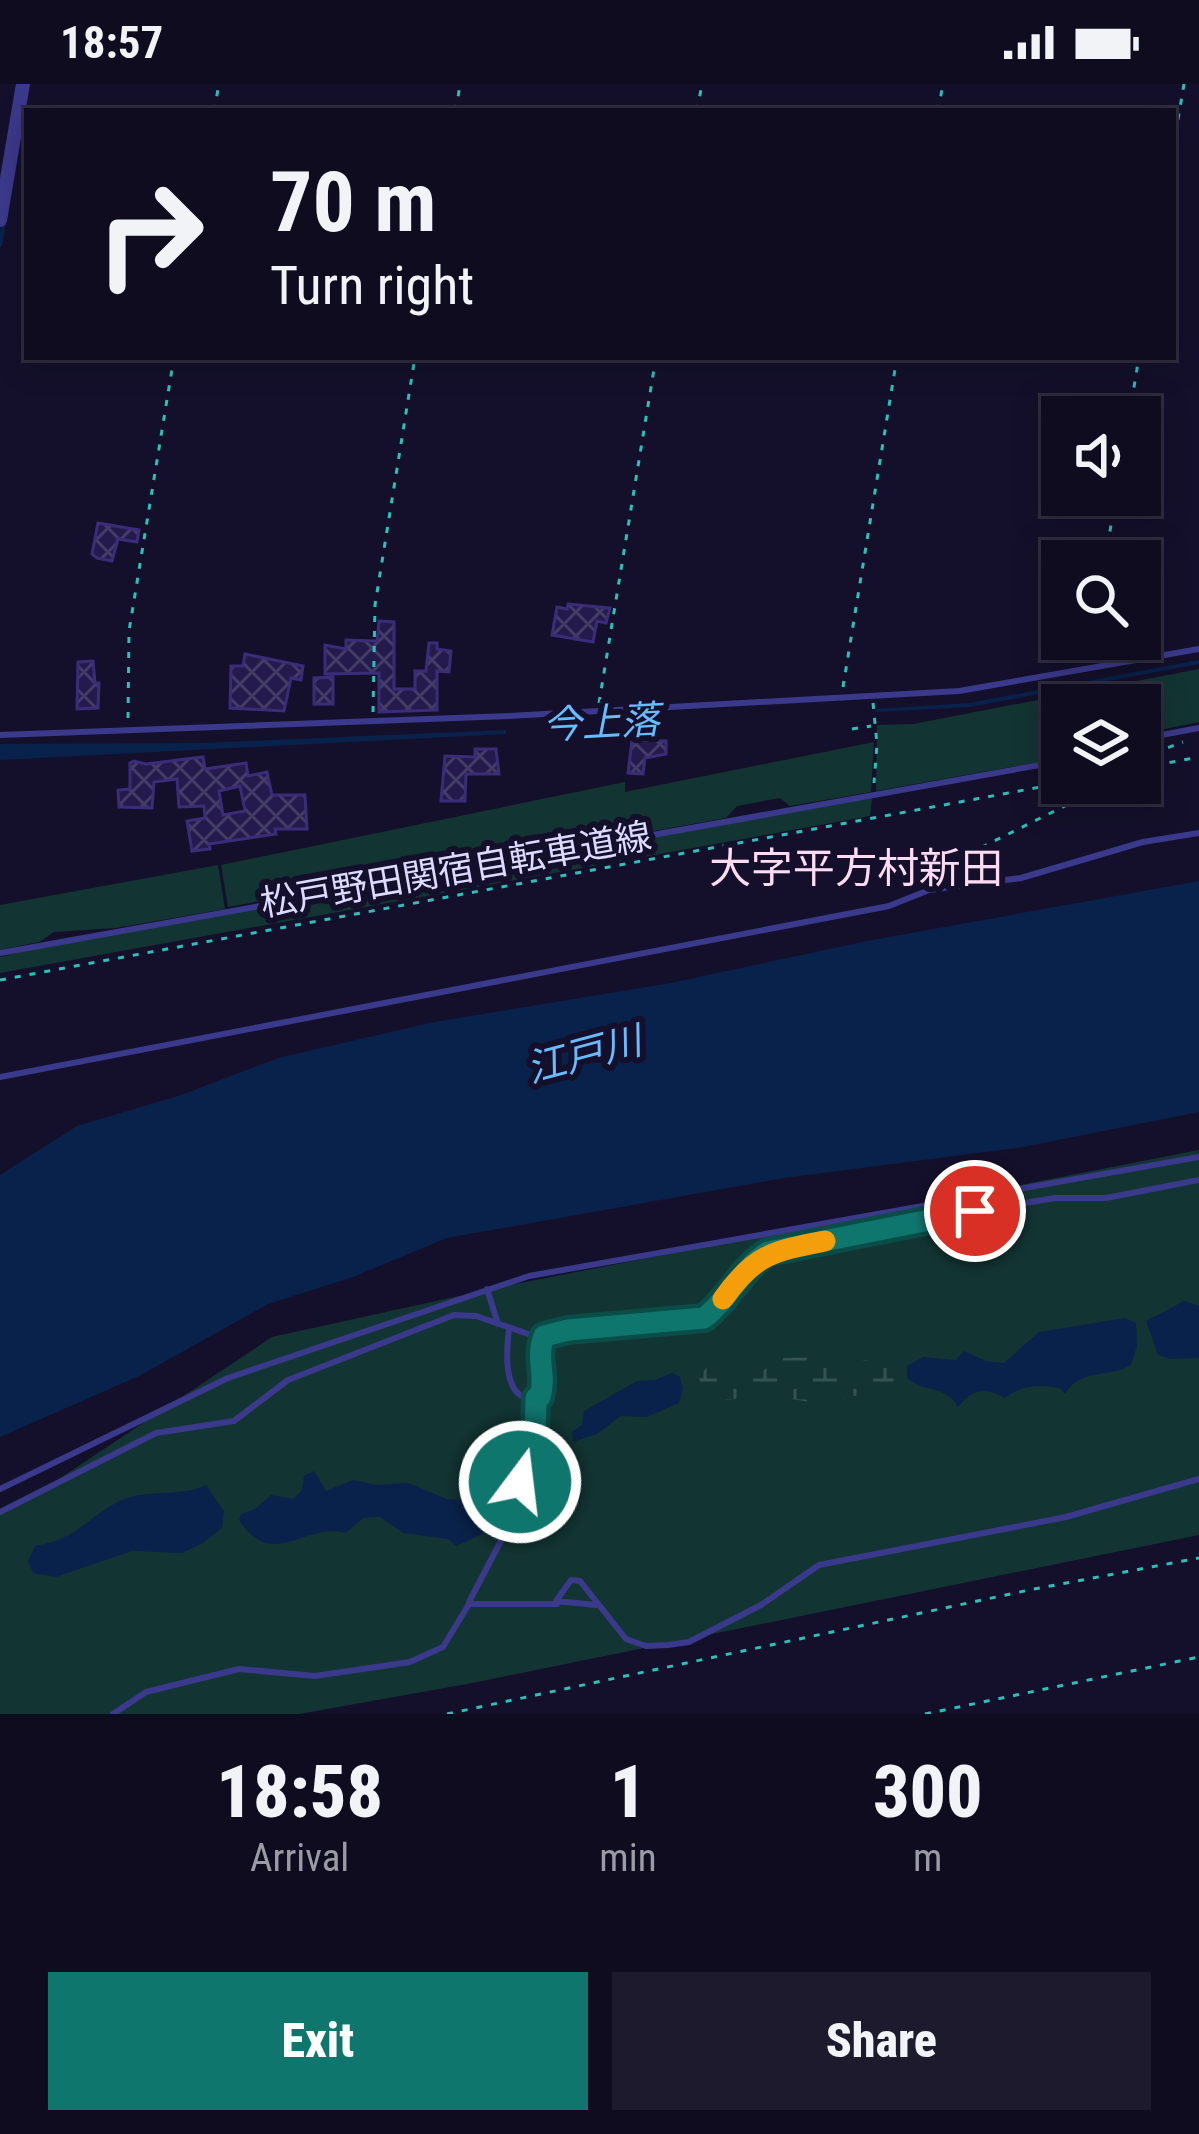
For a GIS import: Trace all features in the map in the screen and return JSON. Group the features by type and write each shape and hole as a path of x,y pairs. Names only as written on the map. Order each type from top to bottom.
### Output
{"street":[{"path":"0,220 22,84"}],"lane":[{"path":"0,735 373,722 971,690 1199,649"},
{"path":"1161,735 1199,728"},
{"path":"0,952 1041,765"},
{"path":"0,1077 889,906 929,890 1021,878 1143,842 1199,833"},
{"path":"929,890 961,858"},
{"path":"0,1489 228,1378 554,1270 1199,1157"},
{"path":"0,1512 156,1433 234,1421 288,1380 454,1315 476,1316 544,1336 704,1318 718,1308 754,1261 768,1252 975,1211 1055,1198 1106,1198 1199,1180"},
{"path":"487,1289 498,1324"},
{"path":"509,1329 509,1379 519,1395 540,1397 543,1387 537,1354 544,1336"},
{"path":"113,1714 146,1692 239,1670 315,1676 410,1662 443,1647 516,1512 535,1434 536,1398"},
{"path":"557,1604 562,1588 571,1580 587,1587 596,1605 626,1639 654,1647 689,1642 760,1605 819,1564 1066,1517 1199,1479"},
{"path":"469,1604 596,1605"}],"path":[{"path":"1176,131 1184,84"},
{"path":"128,732 129,631 174,360"},
{"path":"373,722 375,604 416,360"},
{"path":"598,711 656,360"},
{"path":"841,698 897,360"},
{"path":"1132,396 1138,360"},
{"path":"1087,670 1089,660"},
{"path":"871,819 877,744 874,702"},
{"path":"852,729 872,723"},
{"path":"1161,750 1191,739"},
{"path":"1161,764 1199,757"},
{"name":"松戸野田関宿自転車道線","path":"0,980 1041,787"},
{"path":"961,858 1070,804"},
{"path":"447,1714 1199,1558"},
{"path":"925,1714 1199,1657"}],"green space":[{"path":"1199,669 1199,722 1161,730 1161,684 1121,684"},
{"path":"1041,699 1041,762 876,791 877,725 913,724"},
{"path":"874,742 871,792 790,806 780,798 737,806 726,818 228,907 221,865 625,782 625,792"},
{"path":"872,798 870,816 0,973 0,957 28,950"},
{"path":"218,865 225,909 116,928 54,932 39,942 0,950 0,905"},
{"path":"1199,1150 1199,1535 299,1714 0,1714 0,1509 41,1491 272,1337 500,1287"},
{"path":"820,1357 841,1368 883,1361 896,1370 892,1386 829,1405 779,1397 752,1403 744,1397 728,1400 708,1395 699,1379 706,1368 717,1365 761,1372 783,1358"}],"water":[{"path":"1199,660 1199,664 1092,684 1071,684"},
{"path":"1041,690 1041,694 970,707 876,712 876,709 969,703"},
{"path":"506,730 506,734 0,760 0,744 202,743"},
{"name":"江戸川","path":"1199,881 1199,1112 1023,1147 784,1178 447,1238 353,1277 268,1304 139,1376 0,1437 0,1175 77,1126 181,1095 278,1058 434,1022 671,983 867,941"},
{"path":"1184,1301 1199,1306 1199,1358 1158,1355 1146,1321"},
{"path":"1125,1318 1136,1323 1137,1346 1131,1365 1079,1380 1065,1394 1060,1388 1045,1386 1024,1388 1005,1398 979,1392 958,1407 948,1395 907,1378 907,1366 923,1357 956,1360 964,1351 1004,1363 1039,1332"},
{"path":"672,1373 680,1377 683,1389 679,1403 647,1417 621,1416 597,1434 573,1442 572,1432 582,1425 584,1411 637,1381"},
{"path":"314,1471 326,1491 353,1480 377,1485 408,1483 447,1499 463,1500 493,1490 506,1495 506,1505 491,1528 456,1546 448,1539 403,1533 380,1517 363,1518 346,1533 331,1531 277,1544 252,1535 239,1520 271,1495 293,1499 302,1490 304,1476"},
{"path":"206,1485 224,1511 222,1528 203,1543 182,1553 132,1551 56,1577 33,1573 28,1561 35,1546 72,1533 108,1507 141,1495"}],"building":[{"path":"98,523 139,530 137,542 118,539 112,561 97,558 92,554"},
{"path":"568,604 610,608 606,623 597,621 593,642 552,635 557,607 567,609"},
{"path":"379,621 394,622 394,689 415,689 415,671 426,671 429,643 451,651 449,672 437,671 437,710 379,712 379,673 325,674 325,645 346,649 346,640 377,641"},
{"path":"245,654 303,666 301,680 291,678 284,711 230,708 231,666 243,666"},
{"path":"93,661 95,683 99,683 98,708 77,709 78,662"},
{"path":"333,677 333,704 314,704 314,678"},
{"path":"632,740 666,741 666,754 645,758 643,774 628,773"},
{"path":"475,749 496,749 499,774 466,774 465,801 441,801 445,756 475,757"},
{"path":"203,757 205,769 246,763 248,776 267,772 272,795 305,795 307,829 275,829 276,834 192,851 187,821 205,818 204,806 179,807 177,779 154,782 152,808 119,807 118,790 130,789 130,763","holes":["240,786 245,811 223,815 219,791"]}],"waterway":[{"path":"0,245 4,221"}],"slow traffic":[{"path":"723,1299 754,1261 768,1252 825,1241"}],"district":[{"name":"大字平方村新田","path":"856,868"}],"route":[{"path":"520,1482 535,1434 536,1398 543,1387 537,1354 544,1336 704,1318 718,1308 754,1261 768,1252 975,1211"}],"water label":[{"name":"今上落","path":"601,723"}]}
